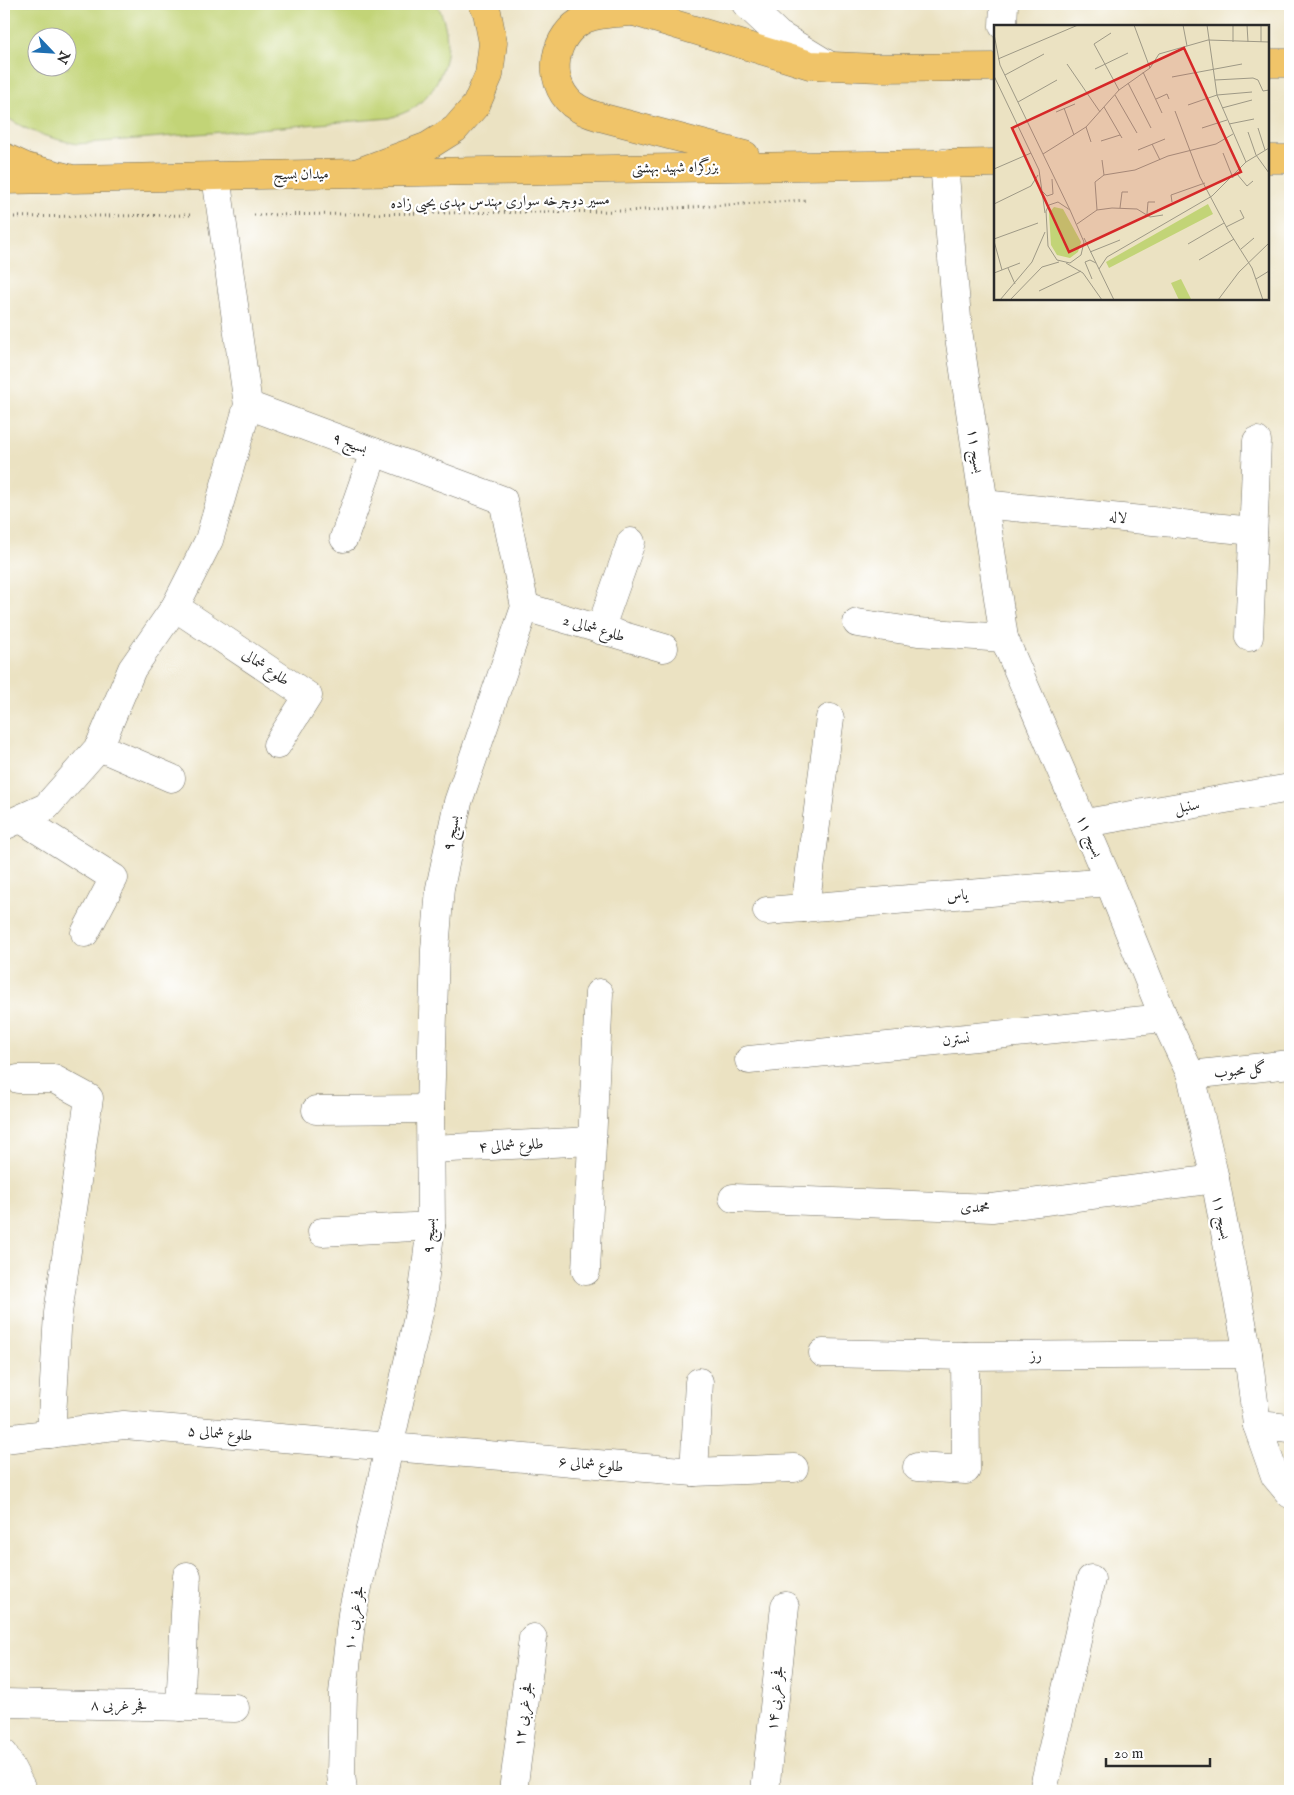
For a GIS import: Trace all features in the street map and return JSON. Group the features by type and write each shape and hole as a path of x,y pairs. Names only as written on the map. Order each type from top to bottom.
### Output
{"main road":[{"name":"میدان بسیج","path":"4,157 26,167 73,179 356,173 428,146 455,129 476,105 489,75 493,43 487,12 483,4"},
{"path":"799,165 708,147 584,112 571,102 561,89 556,74 556,57 561,41 571,28 585,19 620,8 774,56 810,65 832,67 994,66"},
{"path":"1269,63 1290,63"},
{"path":"1269,159 1290,159"},
{"name":"بزرگراه شهید بهشتی","path":"356,173 994,162"},
{"path":"4,180 73,179"}],"street":[{"path":"746,4 779,36 832,67"},
{"path":"1003,25 1004,4"},
{"name":"بسیج ۱۱","path":"944,163 958,330 993,552 1004,638 1109,882 1164,1018 1191,1075 1215,1179 1248,1354 1256,1425 1276,1476 1290,1494"},
{"path":"12,823 46,807 99,747 132,669 175,607 209,540 248,405 216,176"},
{"name":"بسیج ۹","path":"248,405 503,500 525,608 458,802 440,888 435,950 430,1109 431,1226 422,1299 389,1447"},
{"path":"1249,637 1257,441"},
{"path":"344,538 374,452"},
{"name":"لاله","path":"984,504 1253,531"},
{"path":"600,630 631,542"},
{"name":"طلوع شمالی","path":"175,607 308,696 277,744"},
{"name":"طلوع شمالی 2","path":"525,608 664,648"},
{"path":"857,623 918,632 1004,638"},
{"path":"805,908 830,718"},
{"path":"99,747 171,778"},
{"name":"سنبل","path":"1084,823 1290,788"},
{"path":"12,823 114,878 85,933"},
{"name":"یاس","path":"767,911 1109,882"},
{"path":"586,1271 599,993"},
{"name":"نسترن","path":"749,1060 1164,1018"},
{"name":"گل محبوب","path":"1191,1075 1290,1064"},
{"path":"18,1079 54,1079 89,1098 58,1312 51,1434"},
{"path":"316,1110 430,1109"},
{"name":"طلوع شمالی ۴","path":"430,1149 592,1141"},
{"name":"محمدی","path":"733,1198 992,1208 1215,1179"},
{"path":"322,1232 431,1226"},
{"name":"رز","path":"823,1353 965,1356 1248,1354"},
{"path":"918,1467 966,1470 965,1356"},
{"path":"694,1472 699,1382"},
{"name":"طلوع شمالی ۵","path":"4,1440 124,1425 389,1447"},
{"path":"1256,1425 1290,1428"},
{"name":"طلوع شمالی ۶","path":"389,1447 694,1472 794,1468"},
{"name":"فجر غربی ۱۰","path":"343,1791 341,1774 343,1693 352,1614 389,1447"},
{"path":"180,1707 187,1576"},
{"path":"1043,1791 1091,1579"},
{"name":"فجر غربی ۱۴","path":"765,1791 785,1606"},
{"name":"فجر غربی ۱۲","path":"513,1791 533,1638"},
{"name":"فجر غربی ۸","path":"4,1703 235,1708"},
{"path":"4,1754 23,1791"}],"path":[{"name":"مسیر دوچرخه سواری مهندس مهدی یحیی زاده","path":"249,215 626,211 815,200"},
{"path":"4,217 200,215"}],"green space":[{"path":"4,4 437,4 443,18 447,46 441,73 435,85 415,107 390,118 77,144 48,137 12,121 4,115"}]}
